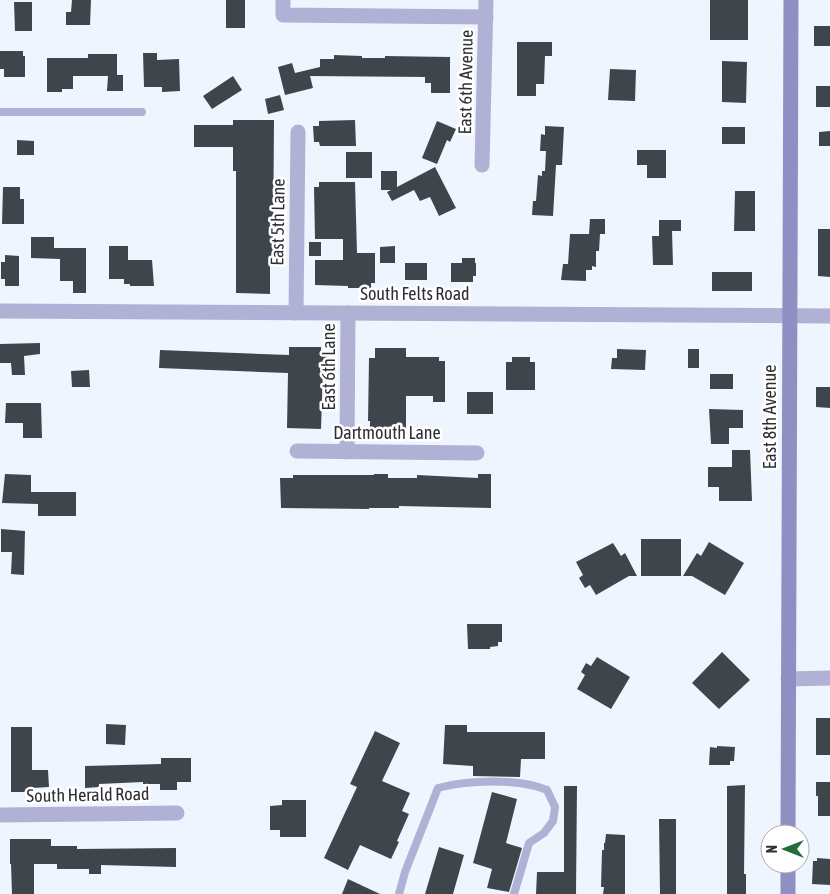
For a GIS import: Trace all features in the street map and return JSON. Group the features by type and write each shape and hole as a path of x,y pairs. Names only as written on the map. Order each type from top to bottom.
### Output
{"street":[{"path":"283,0 283,16 486,17"},
{"name":"East 6th Avenue","path":"482,165 486,0"},
{"name":"East 8th Avenue","path":"788,824 791,0"},
{"name":"East 5th Lane","path":"296,313 298,132"},
{"name":"South Felts Road","path":"0,311 830,316"},
{"name":"East 6th Lane","path":"347,452 348,313"},
{"name":"Dartmouth Lane","path":"297,452 477,453"},
{"path":"788,678 830,678"},
{"name":"South Herald Road","path":"0,814 177,813"},
{"path":"788,874 788,894"}],"lane":[{"path":"0,112 142,112"},
{"path":"399,894 408,864 438,788 451,784 485,781 536,785 547,790 555,807 553,821 544,833 529,843 514,894"}],"building":[{"path":"72,0 91,0 90,25 66,25 66,12 71,12"},
{"path":"226,0 245,0 245,28 226,28"},
{"path":"710,0 748,0 748,40 710,40"},
{"path":"14,2 32,2 32,31 15,31"},
{"path":"814,26 830,26 830,46 814,46"},
{"path":"517,42 552,42 552,56 545,56 544,84 536,84 536,96 517,96"},
{"path":"0,51 23,51 23,56 25,56 25,77 4,77 4,69 0,69"},
{"path":"143,53 157,53 157,60 179,59 180,91 162,92 162,87 144,87"},
{"path":"88,54 117,54 117,75 123,75 123,91 107,91 108,76 73,76 73,89 62,89 62,92 47,92 47,58 88,58"},
{"path":"334,55 362,56 362,58 385,58 385,56 450,57 450,93 431,93 431,83 425,83 425,77 310,76 313,88 285,95 278,67 292,63 295,73 320,67 320,59 334,59"},
{"path":"722,61 747,62 746,103 722,102"},
{"path":"610,69 636,70 635,101 608,100"},
{"path":"233,76 242,90 212,109 203,96"},
{"path":"816,86 830,86 830,107 816,107"},
{"path":"280,95 284,110 268,114 265,99"},
{"path":"233,120 274,120 273,258 270,258 270,294 236,293 236,171 233,171 233,147 194,147 194,125 233,125"},
{"path":"355,120 356,146 320,146 319,142 314,142 313,126 319,126 319,121"},
{"path":"437,121 456,129 450,142 447,140 437,164 422,158"},
{"path":"545,126 564,127 562,165 556,165 553,216 532,215 533,201 536,201 538,175 542,176 542,171 545,171 546,151 540,151 541,134 545,135"},
{"path":"722,127 745,127 745,144 722,144"},
{"path":"830,131 830,146 819,146 819,132"},
{"path":"17,140 34,141 34,155 17,155"},
{"path":"637,150 666,150 666,178 647,178 647,165 637,165"},
{"path":"346,152 372,152 372,178 346,178"},
{"path":"435,167 456,208 439,216 430,197 420,201 414,190 392,201 387,192 391,190 381,190 381,171 397,171 397,187"},
{"path":"319,182 355,182 357,253 375,253 375,283 371,283 371,288 315,285 315,260 343,260 343,239 315,239 314,187 319,187"},
{"path":"3,187 20,187 20,199 24,199 24,224 2,224"},
{"path":"735,191 755,191 755,231 734,231"},
{"path":"590,219 605,219 605,234 600,234 599,251 596,251 596,267 592,266 592,270 586,270 586,281 561,280 563,264 568,264 570,234 589,234"},
{"path":"659,220 681,220 681,231 672,231 673,265 653,265 652,236 659,236"},
{"path":"818,229 830,229 830,277 818,276"},
{"path":"31,237 54,237 54,248 86,248 86,293 73,293 73,281 60,281 60,259 31,258"},
{"path":"309,242 321,242 321,256 309,256"},
{"path":"109,246 128,246 128,260 152,260 154,286 130,286 130,284 124,284 124,279 109,279"},
{"path":"395,246 395,263 380,263 380,247"},
{"path":"5,255 19,256 19,286 5,286 5,279 1,279 1,262 5,262"},
{"path":"462,258 475,258 476,276 473,276 473,282 451,282 451,263 462,263"},
{"path":"405,263 427,263 427,280 405,280"},
{"path":"712,272 752,272 752,291 712,291"},
{"path":"40,343 40,354 24,356 25,375 12,375 11,363 0,363 0,344"},
{"path":"289,347 321,347 321,355 327,355 327,369 323,369 321,429 287,428 288,373 159,368 160,350 289,355"},
{"path":"375,348 406,348 406,357 439,357 439,361 445,361 445,402 433,402 433,396 406,396 406,433 381,433 381,428 370,428 370,421 368,421 369,358 375,358"},
{"path":"617,349 646,350 645,370 611,369 612,358 617,358"},
{"path":"688,349 699,349 699,368 688,368"},
{"path":"512,357 530,357 530,362 535,362 535,390 506,390 506,362 512,362"},
{"path":"89,370 90,387 72,387 71,371"},
{"path":"710,374 733,374 733,389 710,389"},
{"path":"816,387 830,387 830,408 816,407"},
{"path":"467,392 493,392 493,414 467,414"},
{"path":"6,403 41,403 42,438 23,438 23,423 5,423"},
{"path":"709,409 743,410 743,428 729,428 729,444 711,444"},
{"path":"732,450 750,450 752,501 719,501 719,487 708,487 708,467 732,467"},
{"path":"5,474 31,475 31,492 76,492 76,516 38,516 38,504 2,503"},
{"path":"388,474 388,478 417,478 417,475 478,478 478,474 491,474 491,508 399,506 399,508 369,509 281,508 280,478 293,478 293,475"},
{"path":"1,529 25,531 24,575 11,574 12,552 1,552"},
{"path":"641,539 681,539 681,576 641,576"},
{"path":"709,542 744,563 725,595 692,576 683,576 697,553 701,556"},
{"path":"613,543 621,556 625,553 637,576 629,576 596,595 590,585 585,588 579,578 583,575 576,562"},
{"path":"467,624 502,624 502,642 498,642 498,646 490,647 490,649 468,649"},
{"path":"722,652 750,680 719,709 692,683"},
{"path":"597,657 630,677 611,709 577,689 585,675 581,672 586,663 591,666"},
{"path":"816,718 830,718 830,755 816,755"},
{"path":"106,724 126,725 125,745 106,744"},
{"path":"445,725 467,725 467,732 545,732 545,759 521,759 520,777 473,776 473,766 443,764"},
{"path":"11,727 32,727 32,770 48,770 49,787 33,788 33,792 11,792"},
{"path":"375,731 400,743 382,781 410,793 402,811 409,814 391,859 360,845 348,870 324,858 357,787 350,784"},
{"path":"717,746 735,747 734,761 730,761 730,765 709,765 710,747 717,748"},
{"path":"161,758 191,758 191,782 177,782 177,790 160,790 160,784 143,784 143,782 99,784 99,787 85,788 85,766 161,764"},
{"path":"816,782 830,782 830,816 818,816"},
{"path":"745,785 744,874 746,874 746,894 727,894 727,786"},
{"path":"564,786 577,786 576,894 536,894 537,872 564,872"},
{"path":"492,792 517,799 506,843 522,848 509,892 487,888 492,869 473,863"},
{"path":"282,800 306,800 306,837 280,837 280,830 270,830 270,806 282,805"},
{"path":"659,819 676,819 676,894 660,894"},
{"path":"606,834 625,835 625,894 603,894 604,887 601,887 602,850 604,850"},
{"path":"10,839 51,839 51,846 77,846 77,849 176,848 176,867 101,865 101,874 89,874 89,869 57,869 57,864 34,864 34,894 12,894"},
{"path":"439,847 464,855 453,894 425,894"},
{"path":"817,858 830,859 830,885 812,884 813,861 817,861"},
{"path":"348,879 380,894 342,894"}]}
